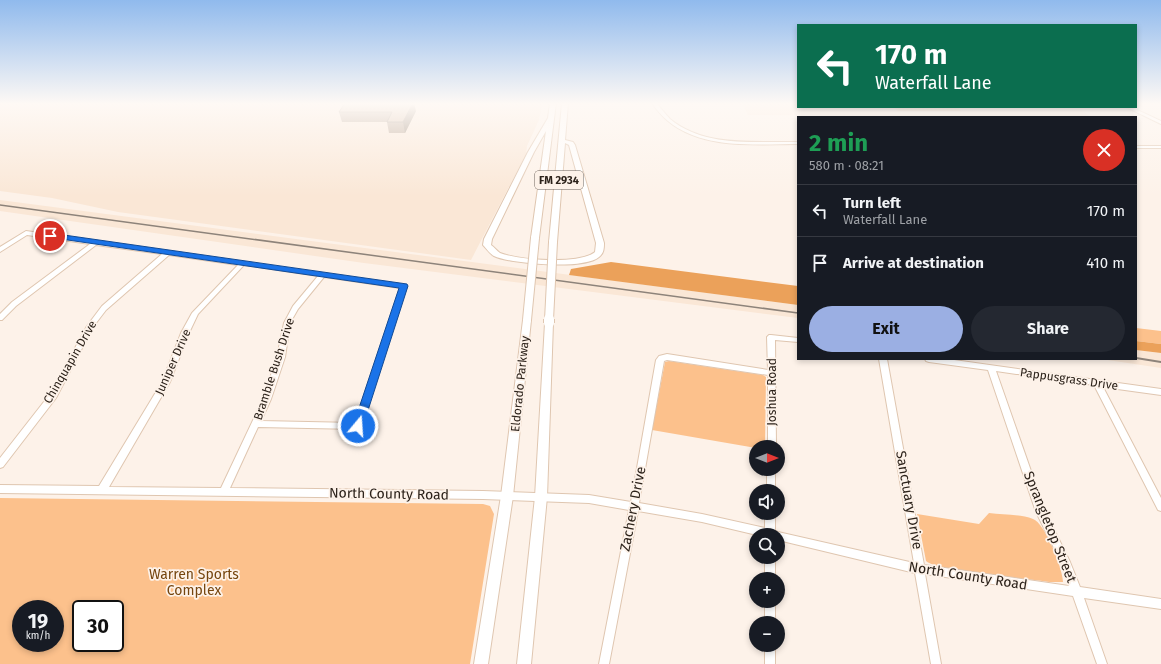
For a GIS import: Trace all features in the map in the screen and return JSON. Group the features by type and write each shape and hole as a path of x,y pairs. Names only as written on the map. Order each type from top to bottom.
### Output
{"main road":[{"path":"542,134 531,152 488,239 487,245 496,254 576,263 591,259 599,252 600,243 572,145 562,141"},
{"name":"Eldorado Parkway","path":"482,664 508,496 526,320 549,134"},
{"name":"Eldorado Parkway","path":"524,664 541,497 553,242 563,134"}],"street":[{"path":"697,134 703,137 737,142 797,143"},
{"path":"1137,147 1161,147"},
{"path":"0,250 26,233 404,286 358,426 256,424"},
{"path":"0,318 14,304 96,242"},
{"name":"Chinquapin Drive","path":"0,464 52,396 90,326 110,303 167,253"},
{"name":"Juniper Drive","path":"102,490 166,382 185,333 195,313 243,263"},
{"name":"Bramble Bush Drive","path":"224,492 256,424 281,357 288,323 295,308 322,275"},
{"name":"Joshua Road","path":"772,440 771,337 797,340"},
{"name":"Zachery Drive","path":"604,664 660,360 664,357 772,373"},
{"name":"Sanctuary Drive","path":"883,360 936,664"},
{"name":"Pappusgrass Drive","path":"936,360 1161,392"},
{"name":"Sprangletop Street","path":"990,368 1041,512 1067,565 1102,664"},
{"path":"1097,383 1161,507"},
{"name":"North County Road","path":"0,489 508,496 589,499 634,505 723,522 749,529"},
{"name":"North County Road","path":"785,538 920,570 1161,604"},
{"path":"770,652 770,664"}],"shaded area":[{"path":"0,134 533,134 527,146 526,154 471,260 118,212 52,198 0,191"},
{"path":"0,200 797,305 797,318 364,263 0,211"},
{"path":"611,262 797,286 797,305 569,275 571,269"},
{"path":"1137,341 1161,344 1161,353 1137,350"},
{"path":"1137,350 1161,353 1161,368 1108,360 1137,360"}],"green space":[{"path":"1137,328 1161,331 1161,344 1137,341"},
{"path":"669,361 763,375 766,377 765,440 749,440 749,447 652,430 665,362"},
{"name":"Warren Sports Complex","path":"0,498 483,504 490,506 494,514 470,664 0,664"},
{"path":"989,513 1023,516 1038,522 1048,537 1057,557 1063,582 1050,582 964,571 933,565 926,561 917,514 979,524"}],"railway":[{"path":"0,205 797,313"},
{"path":"1137,358 1161,362"}],"route":[{"path":"50,236 404,286 358,426"}]}
